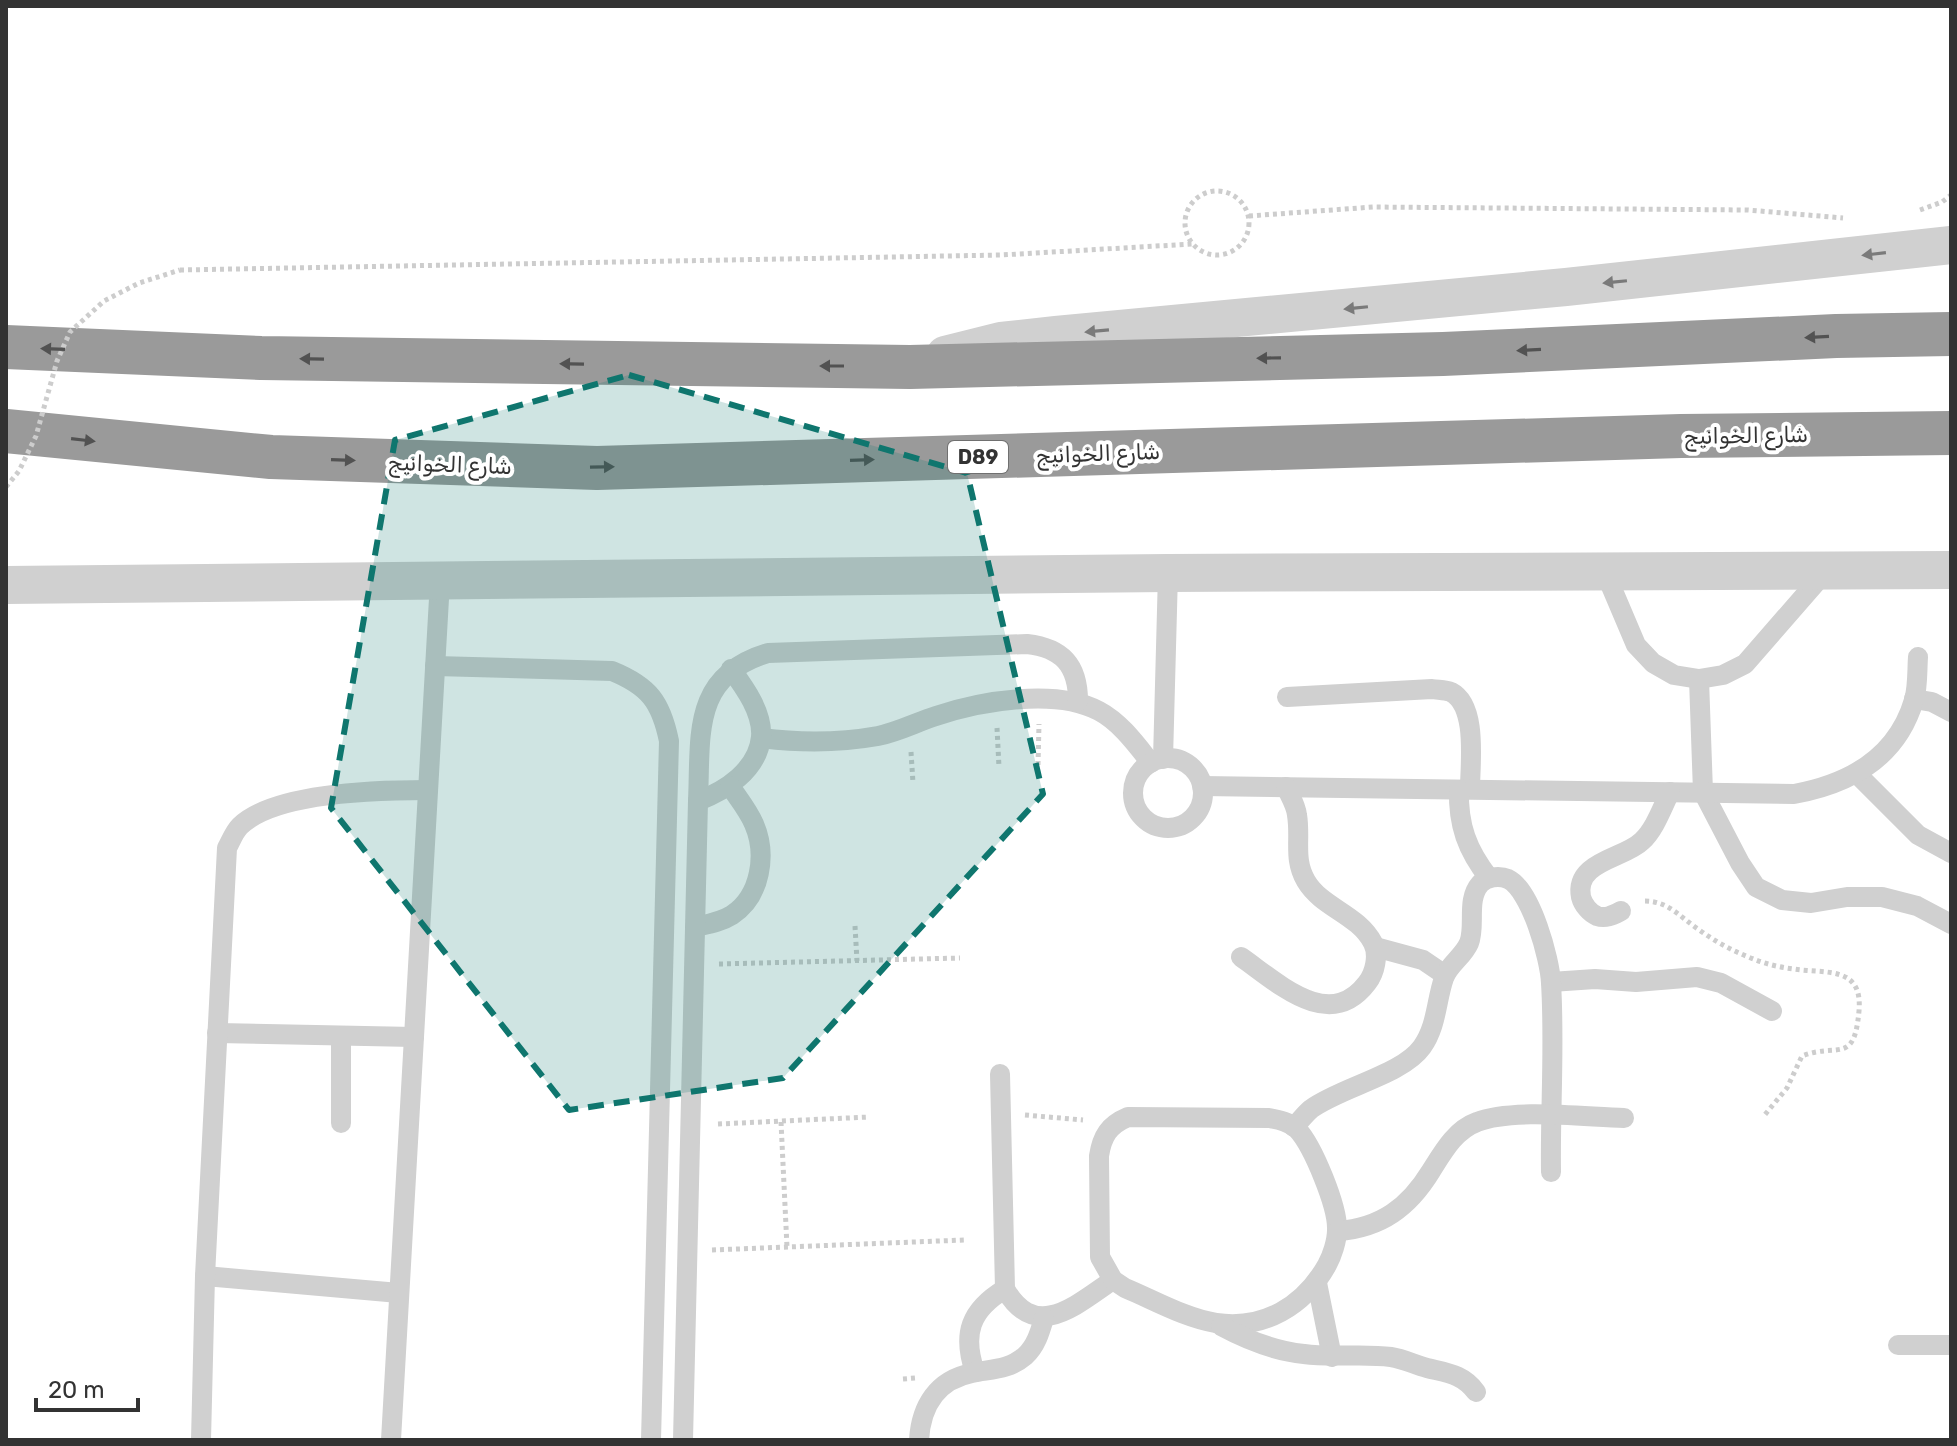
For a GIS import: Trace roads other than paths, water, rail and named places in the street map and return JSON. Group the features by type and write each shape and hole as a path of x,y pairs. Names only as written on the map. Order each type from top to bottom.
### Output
{"highway":[{"path":"6,347 276,358 910,367 1443,354 1836,336 1951,334"},
{"name":"شارع الخوانيج","path":"6,431 271,457 597,468 1681,436 1951,433"}],"street":[{"path":"910,367 1001,341 1750,269 1951,245"},
{"path":"6,585 1168,573 1951,570"}],"lane":[{"path":"1605,572 1636,645 1653,663 1674,675 1699,679 1723,675 1745,664 1826,571"},
{"path":"1157,761 1168,573"},
{"path":"391,1440 440,581"},
{"path":"683,1440 698,801 702,719 708,700 731,669 768,653 1027,644 1044,646 1060,654 1071,667 1078,684 1078,701"},
{"path":"1202,786 1794,794 1826,789 1857,774 1882,754 1902,728 1914,699 1918,657"},
{"path":"435,666 612,671 635,680 652,696 664,717 669,741 651,1440"},
{"path":"698,801 730,786 744,773 761,738 752,702 731,669"},
{"path":"1699,679 1703,792 1756,887 1782,900 1811,903 1847,897 1882,897 1917,906 1951,924"},
{"path":"1287,697 1432,689 1451,691 1464,704 1469,721 1465,790 1458,813 1474,859 1489,878"},
{"path":"761,738 804,742 869,737 959,709 1039,699 1078,701 1117,724 1157,761"},
{"path":"1914,699 1932,702 1951,712"},
{"path":"1176,759 1188,764 1202,786 1203,798 1199,811 1179,827 1154,825 1143,818 1136,808 1133,795 1135,782 1141,771 1157,761 1176,759"},
{"path":"1857,774 1918,835 1951,853"},
{"path":"695,927 733,915 750,896 760,873 761,848 754,824 730,786"},
{"path":"1241,957 1296,995 1311,1003 1328,1005 1345,1001 1359,993 1370,980 1375,964 1375,947 1367,932 1319,896 1307,883 1296,848 1297,815 1286,787"},
{"path":"201,1440 205,1276 227,848 238,828 256,814 326,795 377,790 428,790"},
{"path":"1621,911 1610,917 1598,916 1587,909 1581,898 1582,886 1598,863 1624,854 1645,838 1670,792"},
{"path":"1294,1127 1311,1109 1402,1064 1421,1049 1434,1025 1445,975 1469,942 1475,894 1480,884 1499,876 1517,886 1538,929 1551,982 1551,1172"},
{"path":"1375,947 1423,960 1445,975"},
{"path":"1551,982 1595,979 1636,982 1697,977 1721,983 1772,1011"},
{"path":"217,1033 414,1037"},
{"path":"341,1036 341,1123"},
{"path":"1000,1074 1005,1289 1014,1304 1028,1314 1044,1318 1061,1314 1113,1280"},
{"path":"1338,1231 1373,1225 1390,1217 1420,1187 1444,1149 1459,1133 1476,1122 1550,1116 1624,1118"},
{"path":"1214,1323 1243,1325 1271,1318 1297,1304 1317,1283 1330,1258 1338,1231 1333,1204 1323,1178 1303,1137 1282,1120 1128,1117 1116,1122 1107,1131 1099,1156 1100,1257 1113,1280 1125,1288 1271,1348 1332,1357 1383,1356 1409,1361 1456,1375 1468,1382 1476,1392"},
{"path":"205,1276 399,1293"},
{"path":"1317,1283 1332,1357"},
{"path":"975,1372 969,1353 969,1334 976,1315 988,1299 1005,1289"},
{"path":"919,1440 920,1421 927,1403 940,1387 956,1377 1007,1367 1025,1356 1038,1339 1044,1318"},
{"path":"1898,1345 1951,1345"}]}
